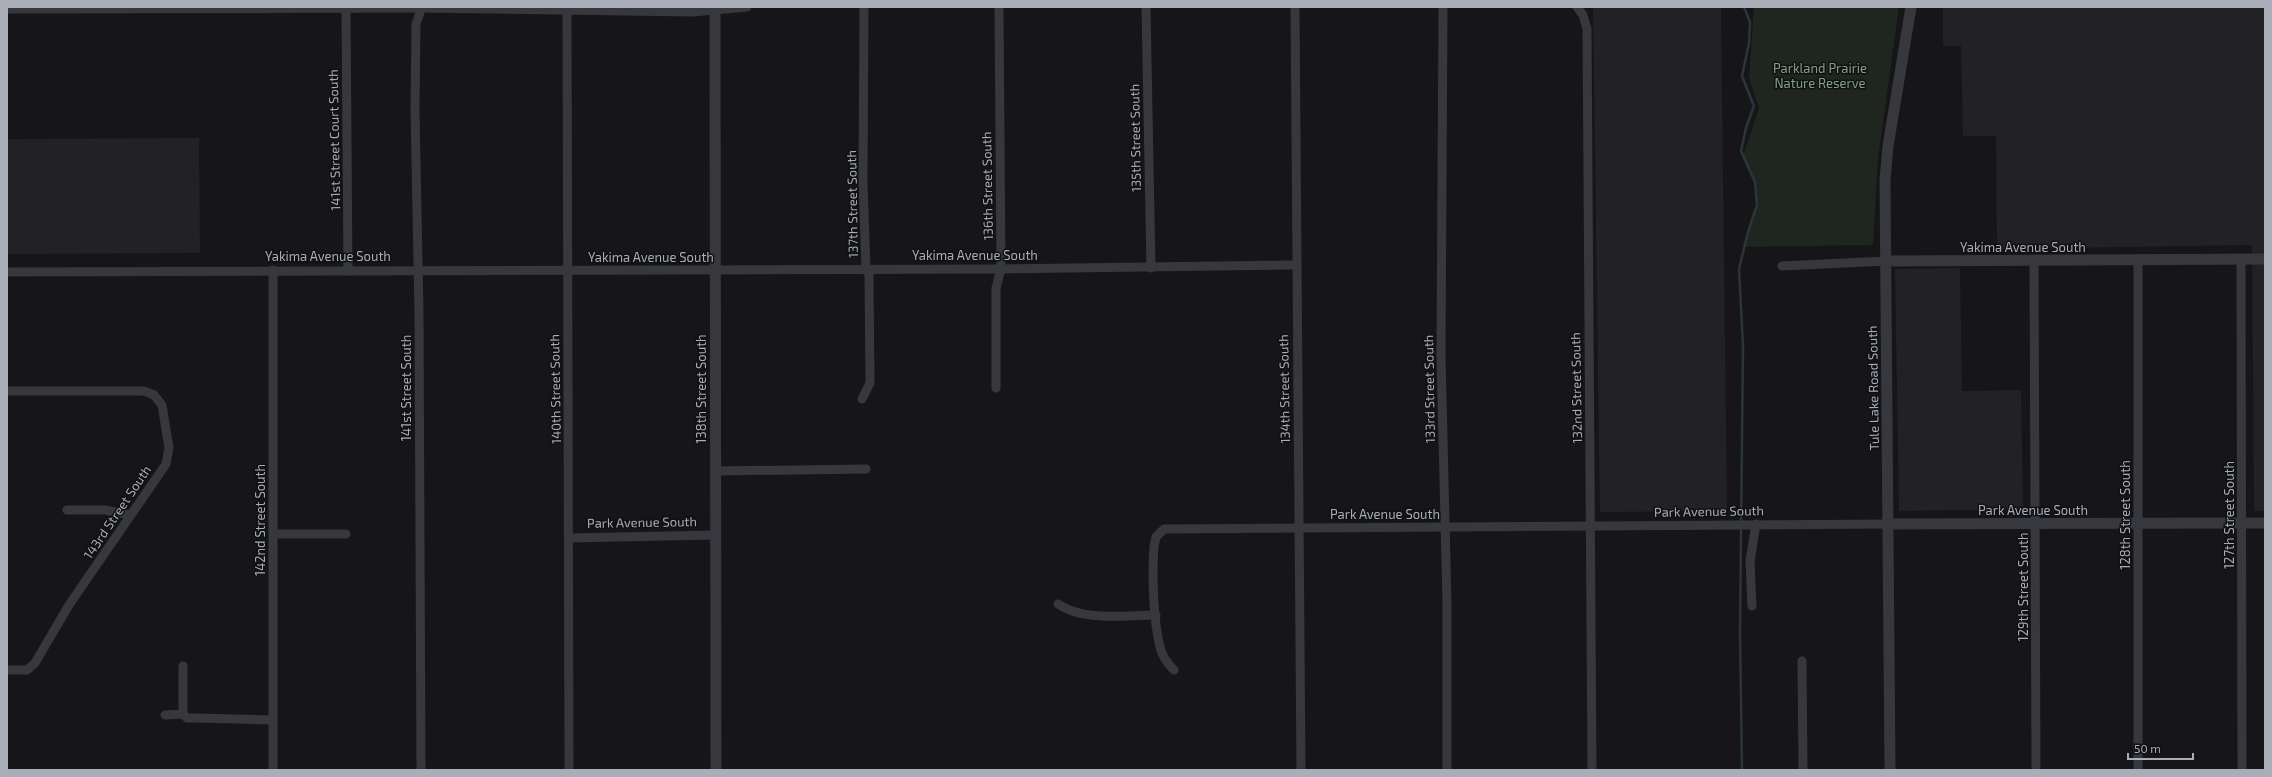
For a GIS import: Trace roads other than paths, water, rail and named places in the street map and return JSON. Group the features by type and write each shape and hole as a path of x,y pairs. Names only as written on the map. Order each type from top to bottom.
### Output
{"street":[{"path":"7,9 422,7 567,8 693,12 715,8 747,7"},
{"name":"141st Street South","path":"421,770 418,270 415,212 416,24 422,7"},
{"name":"137th Street South","path":"862,399 870,383 869,274 866,269 863,182 864,7"},
{"name":"136th Street South","path":"996,388 996,288 1001,269 999,7"},
{"name":"135th Street South","path":"1146,7 1151,268"},
{"name":"134th Street South","path":"1295,7 1296,265 1302,770"},
{"name":"133rd Street South","path":"1442,7 1440,267 1444,528 1447,603 1447,770"},
{"name":"132nd Street South","path":"1577,7 1583,15 1587,29 1592,770"},
{"name":"Tule Lake Road South","path":"1890,770 1886,167 1911,7"},
{"name":"141st Street Court South","path":"346,8 348,271"},
{"name":"140th Street South","path":"567,8 566,271 569,538 569,770"},
{"name":"138th Street South","path":"715,8 716,770"},
{"name":"127th Street South","path":"2241,259 2243,523 2242,770"},
{"name":"Yakima Avenue South","path":"1782,266 1886,261 2265,259"},
{"name":"129th Street South","path":"2034,260 2036,770"},
{"name":"128th Street South","path":"2138,260 2138,770"},
{"name":"Yakima Avenue South","path":"7,272 273,270 715,271 1151,268 1296,265"},
{"name":"142nd Street South","path":"273,270 273,770"},
{"name":"143rd Street South","path":"7,391 124,391 150,393 159,399 164,413 169,448 166,464 70,605 36,663 27,670 7,670"},
{"path":"716,471 866,469"},
{"path":"67,510 105,510 130,515"},
{"name":"Park Avenue South","path":"1156,614 1154,551 1156,537 1160,531 1171,528 1444,528 1756,524 2265,523"},
{"path":"1752,606 1750,561 1756,524"},
{"path":"274,534 346,534"},
{"name":"Park Avenue South","path":"569,538 716,535"},
{"path":"1058,604 1066,610 1083,614 1156,614 1160,648 1167,663 1174,670"},
{"path":"1802,661 1803,770"},
{"path":"183,666 183,714"},
{"path":"166,715 183,714 187,718 273,720"}],"waterway":[{"path":"1742,770 1740,632 1743,346 1739,269 1748,232 1757,205 1755,182 1741,151 1746,128 1754,106 1742,76 1749,43 1750,22 1744,7"}],"park label":[{"name":"Parkland Prairie Nature Reserve","path":"1820,76"}]}
